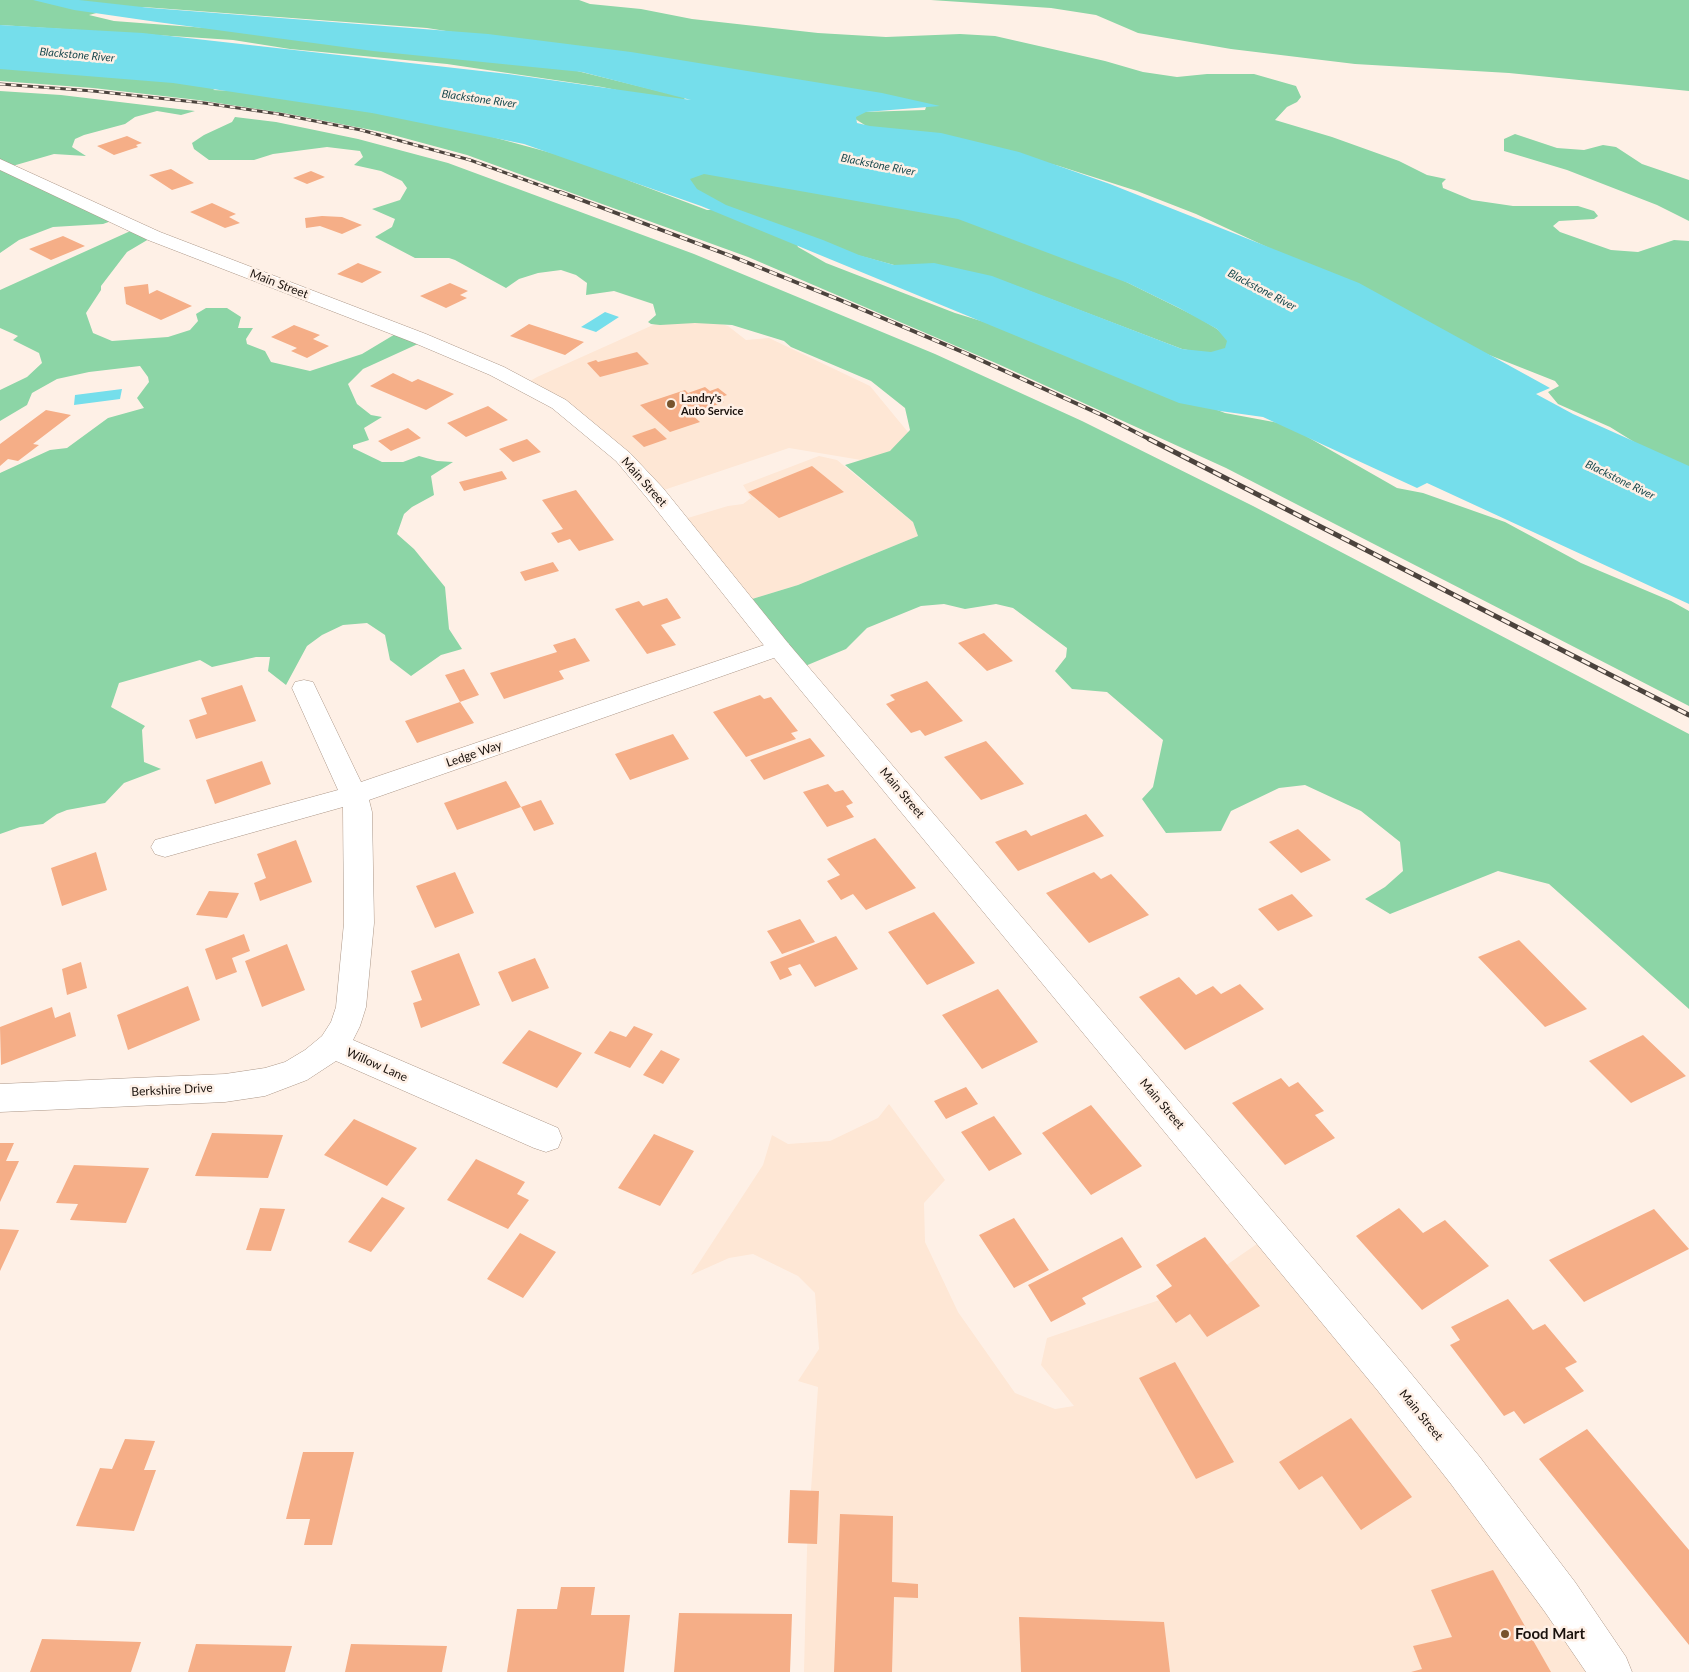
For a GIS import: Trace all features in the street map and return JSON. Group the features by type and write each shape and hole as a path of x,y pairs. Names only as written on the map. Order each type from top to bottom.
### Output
{"street":[{"name":"Main Street","path":"0,164 154,236 419,338 525,384 559,404 623,457 656,494 779,648 1391,1378 1465,1470 1560,1597 1611,1672"},
{"name":"Ledge Way","path":"164,846 354,795 779,648"},
{"path":"304,688 354,795"},
{"name":"Willow Lane","path":"354,795 358,812 359,922 351,1007 345,1026 333,1045 546,1138"},
{"name":"Berkshire Drive","path":"0,1098 225,1088 265,1082 296,1071 316,1059 333,1045"}],"shaded area":[{"path":"682,312 728,326 746,340 769,338 870,386 912,437 891,465 789,448 655,493 525,384"},
{"path":"819,456 837,460 913,522 918,536 798,585 739,603 681,520 728,506 743,504 751,498 743,485"},
{"path":"889,1104 945,1180 924,1203 925,1242 958,1312 1015,1393 1055,1409 1074,1406 1041,1365 1047,1338 1192,1289 1264,1239 1607,1672 804,1672 807,1549 818,1387 798,1381 819,1349 815,1293 798,1276 753,1254 729,1258 691,1275 763,1165 772,1135 788,1144 830,1141 878,1118"}],"green space":[{"path":"0,0 579,0 590,4 641,9 692,19 818,33 886,37 960,34 995,36 1105,61 1143,72 1177,77 1207,74 1254,74 1296,86 1301,97 1297,102 1287,107 1275,120 1332,137 1399,161 1427,175 1446,179 1442,183 1443,188 1472,200 1513,206 1578,206 1594,211 1598,216 1594,219 1559,221 1553,226 1560,232 1611,250 1638,252 1674,240 1689,241 1689,472 1668,463 1610,427 1558,404 1548,392 1559,386 1555,381 1426,330 1280,253 1196,214 1137,191 1059,166 997,150 868,127 852,117 863,112 925,110 926,107 427,28 143,7 115,8 89,15 114,21 246,31 569,69 685,99 660,99 602,87 447,64 290,49 233,40 0,25"},
{"path":"931,0 1689,0 1689,91 1509,73 1355,64 1231,49 1138,33 1096,15 1051,8"},
{"path":"0,63 175,80 215,89 213,90 234,91 441,123 603,167 630,181 707,210 723,210 665,169 700,169 953,215 1102,270 1199,318 1217,329 1238,348 1229,357 1182,349 1003,281 894,265 794,238 798,247 826,263 955,313 1004,328 1225,413 1279,423 1297,431 1397,488 1423,493 1505,522 1581,563 1671,601 1689,611 1689,706 1226,468 998,364 748,257 467,155 382,132 284,113 198,100 93,88 0,81"},
{"path":"0,91 61,95 195,111 181,115 157,111 135,117 125,124 75,139 72,147 86,156 54,154 9,167 117,219 103,224 53,227 19,240 0,253"},
{"path":"235,117 276,122 358,139 448,163 694,254 935,354 1082,421 1253,506 1689,734 1689,1009 1549,884 1498,871 1390,914 1365,899 1385,887 1403,871 1400,842 1361,811 1305,785 1279,788 1231,811 1221,831 1166,833 1142,799 1153,787 1163,740 1107,692 1072,689 1055,671 1066,657 1067,648 1013,608 996,604 965,609 944,604 921,606 867,628 846,649 798,669 739,603 798,585 918,536 913,522 845,465 890,451 910,430 905,408 871,381 791,347 784,341 732,325 695,323 651,324 648,322 656,315 653,304 614,291 586,295 587,283 576,275 561,270 538,273 519,279 506,288 449,258 415,258 375,237 392,227 395,219 372,209 400,200 407,188 402,181 381,171 354,165 363,157 360,151 327,147 273,154 254,160 209,160 194,149 192,143 204,135 232,122"},
{"path":"1515,134 1557,148 1584,150 1603,145 1616,147 1642,164 1689,180 1689,221 1657,205 1567,170 1504,151 1504,139"},
{"path":"137,228 154,236 127,252 101,286 101,290 86,313 93,333 112,341 168,337 190,330 198,321 196,314 206,308 227,308 241,317 238,328 253,328 246,339 247,344 265,351 271,362 310,371 362,354 397,333 420,343 363,369 348,384 357,404 371,415 382,417 364,428 369,440 353,445 353,448 382,462 403,462 419,456 437,461 453,462 431,476 434,495 412,507 404,514 397,534 414,549 445,587 449,629 462,649 441,655 411,676 390,660 385,635 367,623 343,625 322,635 307,646 286,685 268,671 270,657 256,657 212,667 200,660 119,683 111,707 145,726 142,730 144,762 161,769 124,783 105,803 67,810 57,814 43,824 20,827 0,834 0,473 50,450 67,448 108,418 144,408 137,398 149,382 148,377 140,366 89,372 57,379 32,393 27,405 0,421 0,390 27,377 42,363 39,353 13,340 18,336 0,328 0,290"}],"water":[{"name":"Blackstone River","path":"33,0 79,0 151,8 488,34 631,52 882,93 940,106 866,112 856,117 857,123 941,133 1019,152 1110,184 1359,283 1550,388 1536,394 1573,414 1689,466 1689,604 1427,483 1417,488 1263,417 1179,403 701,206 524,144 372,113 173,83 0,69 0,25 143,33 508,74 691,100 582,72 373,51 74,10","holes":["704,174 958,219 1128,283 1217,329 1227,341 1225,348 1211,352 1182,349 992,276 934,263 894,265 859,255 726,205 697,189 690,179"]},
{"path":"605,312 619,317 596,332 581,327"},
{"path":"122,389 120,399 74,405 75,395"}],"building":[{"path":"127,136 142,143 136,145 138,147 114,155 97,146"},
{"path":"171,169 194,183 172,190 149,175"},
{"path":"311,171 325,177 307,184 293,178"},
{"path":"212,203 236,214 229,217 240,223 225,228 190,212"},
{"path":"322,216 342,217 362,225 342,234 320,226 306,228 305,218"},
{"path":"63,236 85,246 51,260 29,249"},
{"path":"358,263 382,272 362,283 337,274"},
{"path":"450,283 468,291 460,295 467,298 446,308 420,296"},
{"path":"148,284 149,294 157,290 192,306 161,320 126,304 124,287"},
{"path":"529,324 584,342 565,355 510,336"},
{"path":"294,325 320,335 313,339 329,346 307,358 291,351 297,348 271,337"},
{"path":"637,352 649,364 600,377 587,363 596,360 598,362"},
{"path":"393,373 412,382 418,379 454,394 426,410 370,386"},
{"path":"705,387 710,391 718,388 727,395 719,398 724,402 691,414 700,422 670,432 640,405 685,390 688,393"},
{"path":"488,406 508,420 466,437 447,423"},
{"path":"46,410 71,415 33,444 39,445 18,461 8,459 0,466 0,444"},
{"path":"408,428 421,438 391,451 378,441"},
{"path":"655,428 667,439 644,447 632,436"},
{"path":"527,439 541,452 513,462 499,449"},
{"path":"812,466 844,492 779,518 748,492"},
{"path":"502,471 507,479 464,491 459,482"},
{"path":"576,490 614,540 579,551 570,539 558,543 551,533 563,529 542,500"},
{"path":"553,562 559,571 525,581 520,572"},
{"path":"667,598 681,618 661,625 676,645 647,654 615,609 639,601 643,606"},
{"path":"984,633 1013,661 987,671 958,643"},
{"path":"575,638 590,661 559,671 564,679 504,699 490,673 557,652 553,645"},
{"path":"464,669 479,695 460,702 445,675"},
{"path":"927,681 963,721 925,736 920,730 911,733 886,704 895,700 890,695"},
{"path":"242,685 256,721 196,739 189,720 207,714 201,698"},
{"path":"760,695 764,699 771,697 798,731 791,733 796,739 746,757 713,712"},
{"path":"460,702 474,723 417,743 405,721"},
{"path":"673,734 689,759 630,780 615,754"},
{"path":"810,738 825,756 764,780 750,760"},
{"path":"986,741 1024,784 981,800 944,757"},
{"path":"262,761 271,784 215,804 206,780"},
{"path":"506,781 521,807 457,830 444,803"},
{"path":"828,784 835,792 843,790 853,803 846,806 854,817 827,827 803,792"},
{"path":"541,800 554,824 534,831 521,807"},
{"path":"1086,814 1104,836 1018,871 995,842 1026,830 1031,836"},
{"path":"1298,829 1331,860 1301,873 1269,842"},
{"path":"875,838 916,888 866,910 853,894 841,900 827,881 840,875 827,859"},
{"path":"296,840 312,882 260,901 254,883 266,878 257,854"},
{"path":"96,852 107,890 62,906 51,868"},
{"path":"455,872 474,913 435,928 416,886"},
{"path":"1094,872 1101,879 1111,874 1149,915 1089,943 1046,893"},
{"path":"209,891 239,893 227,918 196,915"},
{"path":"1292,894 1313,916 1278,931 1258,909"},
{"path":"934,912 975,963 927,985 888,932"},
{"path":"800,919 815,942 782,954 767,931"},
{"path":"244,934 250,951 232,958 237,972 216,980 205,949"},
{"path":"836,936 858,969 815,987 800,964 788,968 792,975 780,980 770,962"},
{"path":"1519,940 1587,1009 1545,1027 1478,957"},
{"path":"287,944 305,990 262,1007 245,961"},
{"path":"459,953 480,1005 421,1028 413,1003 422,1000 411,971"},
{"path":"535,958 549,988 512,1002 498,972"},
{"path":"81,962 87,988 67,995 62,969"},
{"path":"1179,977 1196,995 1213,986 1221,994 1240,984 1264,1009 1185,1050 1139,997"},
{"path":"188,986 200,1020 128,1050 117,1015"},
{"path":"998,989 1038,1042 982,1069 942,1015"},
{"path":"52,1007 55,1018 70,1012 76,1036 1,1065 0,1027"},
{"path":"634,1026 653,1034 630,1068 594,1053 610,1031 626,1037"},
{"path":"529,1030 582,1053 557,1088 502,1063"},
{"path":"1643,1035 1686,1076 1631,1103 1589,1061"},
{"path":"661,1050 680,1059 663,1084 643,1075"},
{"path":"1281,1078 1289,1087 1298,1082 1324,1111 1315,1115 1335,1138 1285,1165 1232,1103"},
{"path":"966,1087 978,1104 946,1119 934,1101"},
{"path":"1091,1105 1142,1166 1091,1195 1042,1133"},
{"path":"994,1116 1022,1154 989,1171 961,1132"},
{"path":"354,1119 417,1148 387,1186 324,1155"},
{"path":"212,1133 283,1135 268,1178 195,1176"},
{"path":"654,1134 694,1151 660,1206 618,1188"},
{"path":"0,1143 14,1143 6,1161 19,1161 0,1202"},
{"path":"476,1159 525,1182 517,1194 529,1200 508,1229 447,1200"},
{"path":"74,1165 149,1168 126,1223 70,1220 78,1204 56,1203"},
{"path":"382,1197 405,1208 371,1252 348,1242"},
{"path":"260,1208 285,1209 271,1251 246,1250"},
{"path":"1399,1208 1423,1233 1445,1220 1489,1266 1422,1310 1356,1236"},
{"path":"1654,1209 1689,1249 1584,1302 1549,1260"},
{"path":"1014,1218 1049,1270 1014,1288 979,1235"},
{"path":"0,1229 19,1230 0,1271"},
{"path":"520,1233 556,1252 523,1298 487,1279"},
{"path":"1122,1237 1142,1267 1082,1298 1086,1304 1051,1322 1028,1285"},
{"path":"1205,1237 1260,1306 1207,1337 1190,1314 1176,1323 1156,1296 1172,1286 1156,1265"},
{"path":"1508,1299 1533,1330 1545,1324 1577,1362 1565,1368 1584,1391 1524,1424 1514,1411 1504,1416 1450,1345 1460,1340 1451,1327"},
{"path":"1175,1362 1234,1462 1196,1479 1139,1378"},
{"path":"1351,1418 1412,1497 1361,1530 1322,1476 1299,1490 1279,1462"},
{"path":"1587,1429 1689,1550 1689,1645 1539,1459"},
{"path":"125,1439 155,1441 144,1470 156,1470 134,1531 76,1526 100,1468 112,1469"},
{"path":"303,1452 354,1452 332,1545 304,1545 310,1519 286,1519"},
{"path":"790,1490 819,1491 817,1544 788,1543"},
{"path":"840,1514 893,1516 892,1582 918,1584 918,1598 894,1597 892,1672 834,1672"},
{"path":"1493,1570 1551,1672 1411,1672 1422,1669 1413,1646 1452,1637 1431,1590"},
{"path":"561,1587 595,1587 591,1615 630,1615 624,1672 507,1672 517,1609 557,1609"},
{"path":"679,1613 792,1614 790,1672 674,1672"},
{"path":"1019,1617 1164,1622 1170,1672 1021,1672"},
{"path":"42,1639 141,1642 131,1672 30,1672"},
{"path":"196,1644 292,1646 285,1672 188,1672"},
{"path":"351,1644 447,1646 442,1672 345,1672"}],"railway":[{"path":"0,84 93,91 204,103 279,114 361,130 470,160 564,194"},
{"path":"560,192 731,256 840,300 965,353 1104,416 1151,440"},
{"path":"1149,439 1689,715"}],"place":[{"name":"Landry's Auto Service","path":"671,404"},
{"name":"Food Mart","path":"1505,1634"}]}
